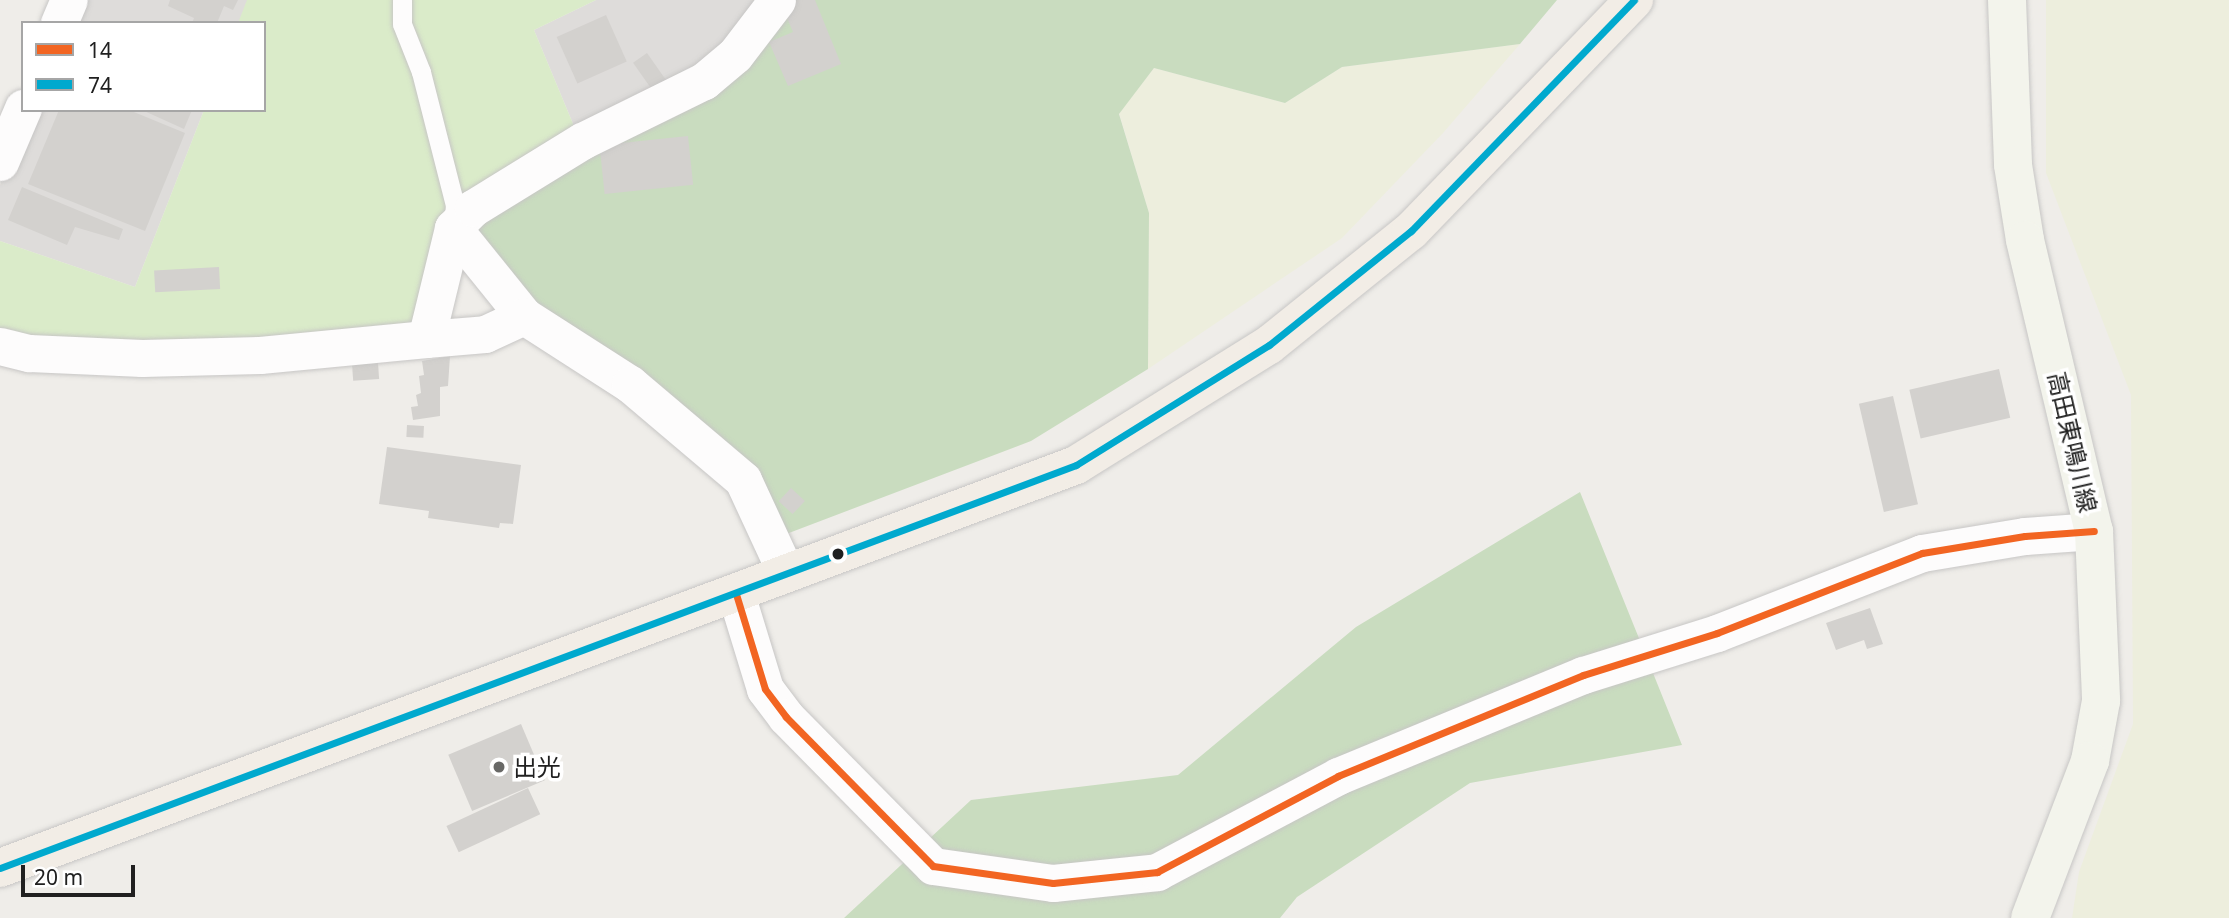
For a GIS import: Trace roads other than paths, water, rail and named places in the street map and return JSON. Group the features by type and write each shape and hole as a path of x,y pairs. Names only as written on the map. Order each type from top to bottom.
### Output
{"main road":[{"path":"0,868 1076,465 1269,345 1411,231 1634,0"},
{"name":"高田東鳴川線","path":"2007,0 2013,164 2025,240 2094,531 2101,702 2091,761 2030,918"}],"street":[{"path":"60,21 69,0"},
{"path":"426,339 453,228 473,208 582,141 704,81 735,55 777,0"},
{"path":"0,162 21,112"},
{"path":"453,228 524,316 631,384 743,480 786,573"},
{"path":"0,346 29,353 142,358 260,355 485,334 524,316"},
{"path":"736,594 754,662 765,689 786,717 933,866 1053,883 1157,872 1338,776 1583,675 1717,634 1922,553 2025,536 2094,531"}],"lane":[{"path":"402,0 401,24 421,72 455,205 453,228"}],"place":[{"name":"出光","path":"499,767"}]}
